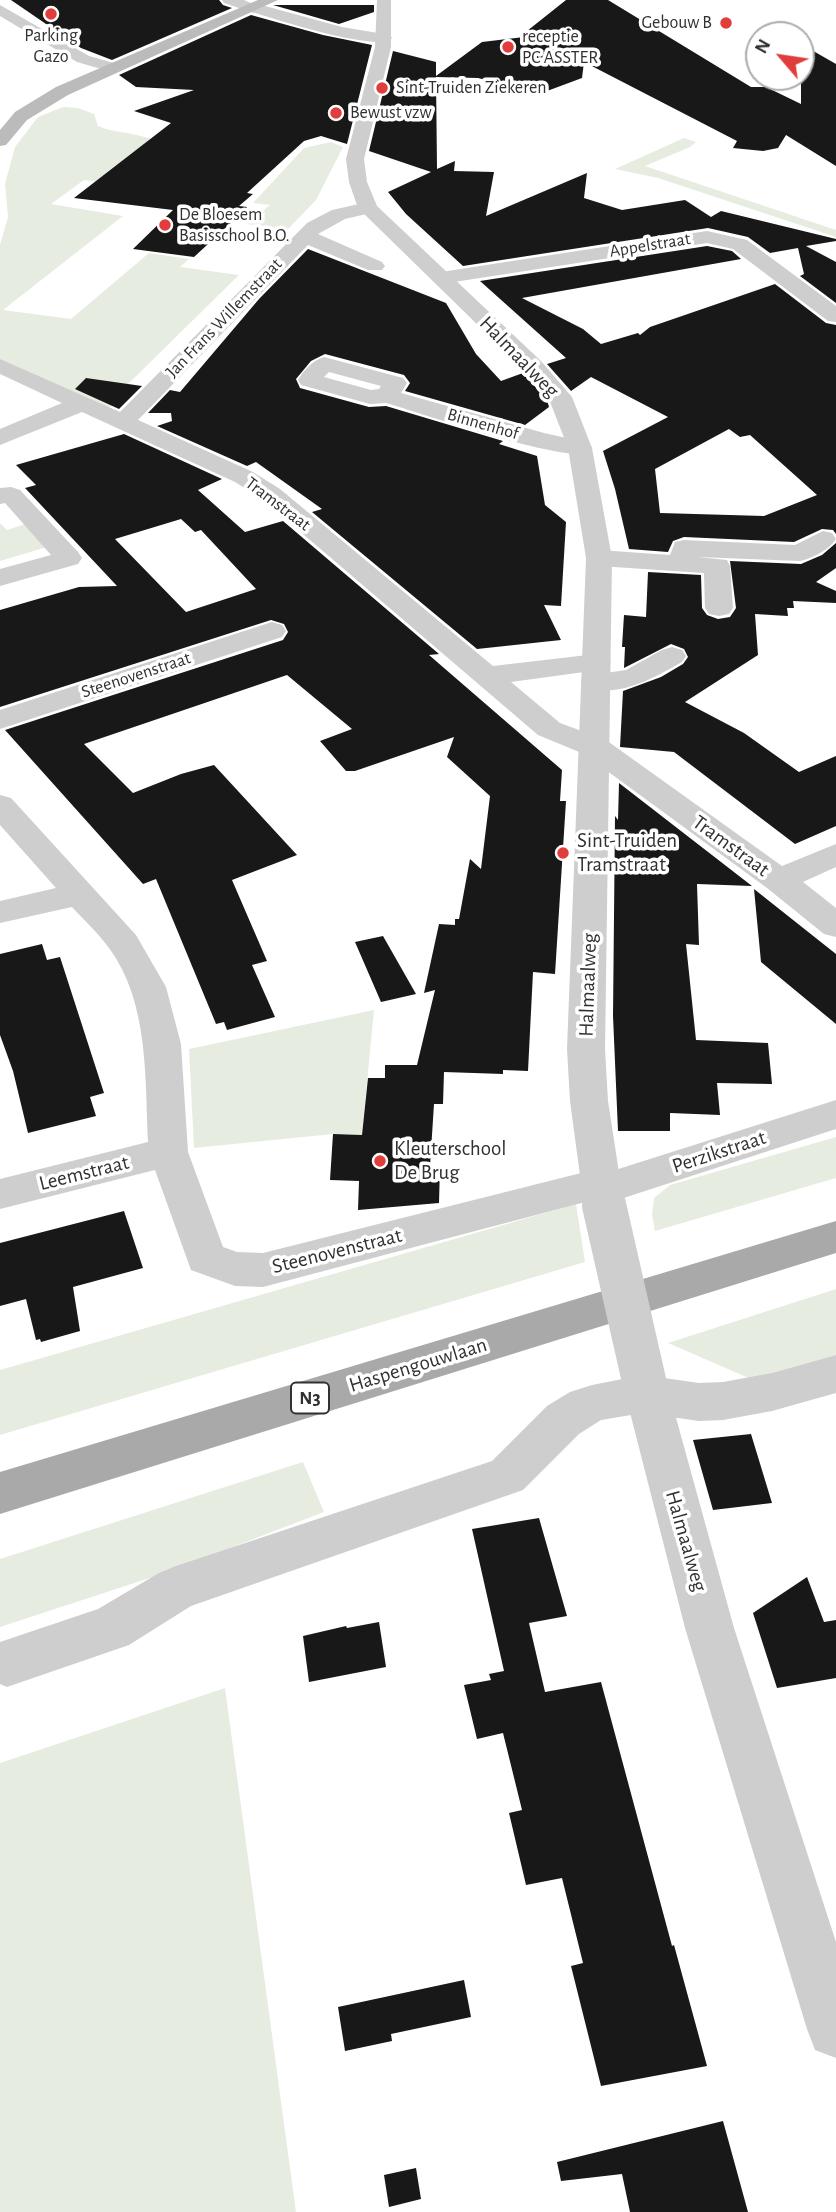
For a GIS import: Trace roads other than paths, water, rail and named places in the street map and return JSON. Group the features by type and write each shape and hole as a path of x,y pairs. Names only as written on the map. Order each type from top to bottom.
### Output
{"main road":[{"path":"0,141 21,116 40,103 271,0"},
{"name":"Haspengouwlaan","path":"0,1493 836,1237"}],"street":[{"path":"229,0 341,32 384,38"},
{"name":"Halmaalweg","path":"384,0 384,38 355,159 358,182 368,208 533,366 560,397 580,448 599,558 586,1049 589,1101 602,1193 646,1389 738,1726 836,2029"},
{"path":"0,10 83,59 115,68"},
{"name":"Jan Frans Willemstraat","path":"123,422 305,236 330,217 368,208"},
{"path":"305,236 375,266"},
{"name":"Appelstraat","path":"441,278 707,237 740,244 836,316"},
{"name":"Tramstraat","path":"0,366 244,477 271,494 550,729 595,747 779,880 836,926"},
{"name":"Binnenhof","path":"387,396 540,440 580,448"},
{"path":"0,438 80,404"},
{"path":"0,496 11,495 69,558 0,578"},
{"path":"683,564 684,548 800,553 823,539"},
{"path":"599,558 717,566 719,608"},
{"name":"Steenovenstraat","path":"0,720 272,631"},
{"path":"486,676 596,673 633,678 672,656"},
{"name":"Steenovenstraat","path":"0,804 124,943 148,988 162,1044 168,1152 206,1258 235,1269 263,1270 602,1193"},
{"path":"779,880 836,854"},
{"path":"0,912 81,894"},
{"name":"Perzikstraat","path":"602,1193 836,1114"},
{"name":"Leemstraat","path":"0,1194 168,1152"},
{"path":"7,1663 111,1628 176,1589 508,1476 561,1420 584,1406 646,1389 704,1402 738,1399 836,1374"}],"place":[{"name":"Parking Gazo","path":"51,14"},
{"name":"Gebouw B","path":"726,23"},
{"name":"receptie PC ASSTER","path":"508,47"},
{"name":"Sint-Truiden Ziekeren","path":"382,88"},
{"name":"Bewust vzw","path":"336,113"},
{"name":"De Bloesem Basisschool B.O.","path":"165,225"},
{"name":"Sint-Truiden Tramstraat","path":"563,853"},
{"name":"Kleuterschool De Brug","path":"380,1161"}]}
